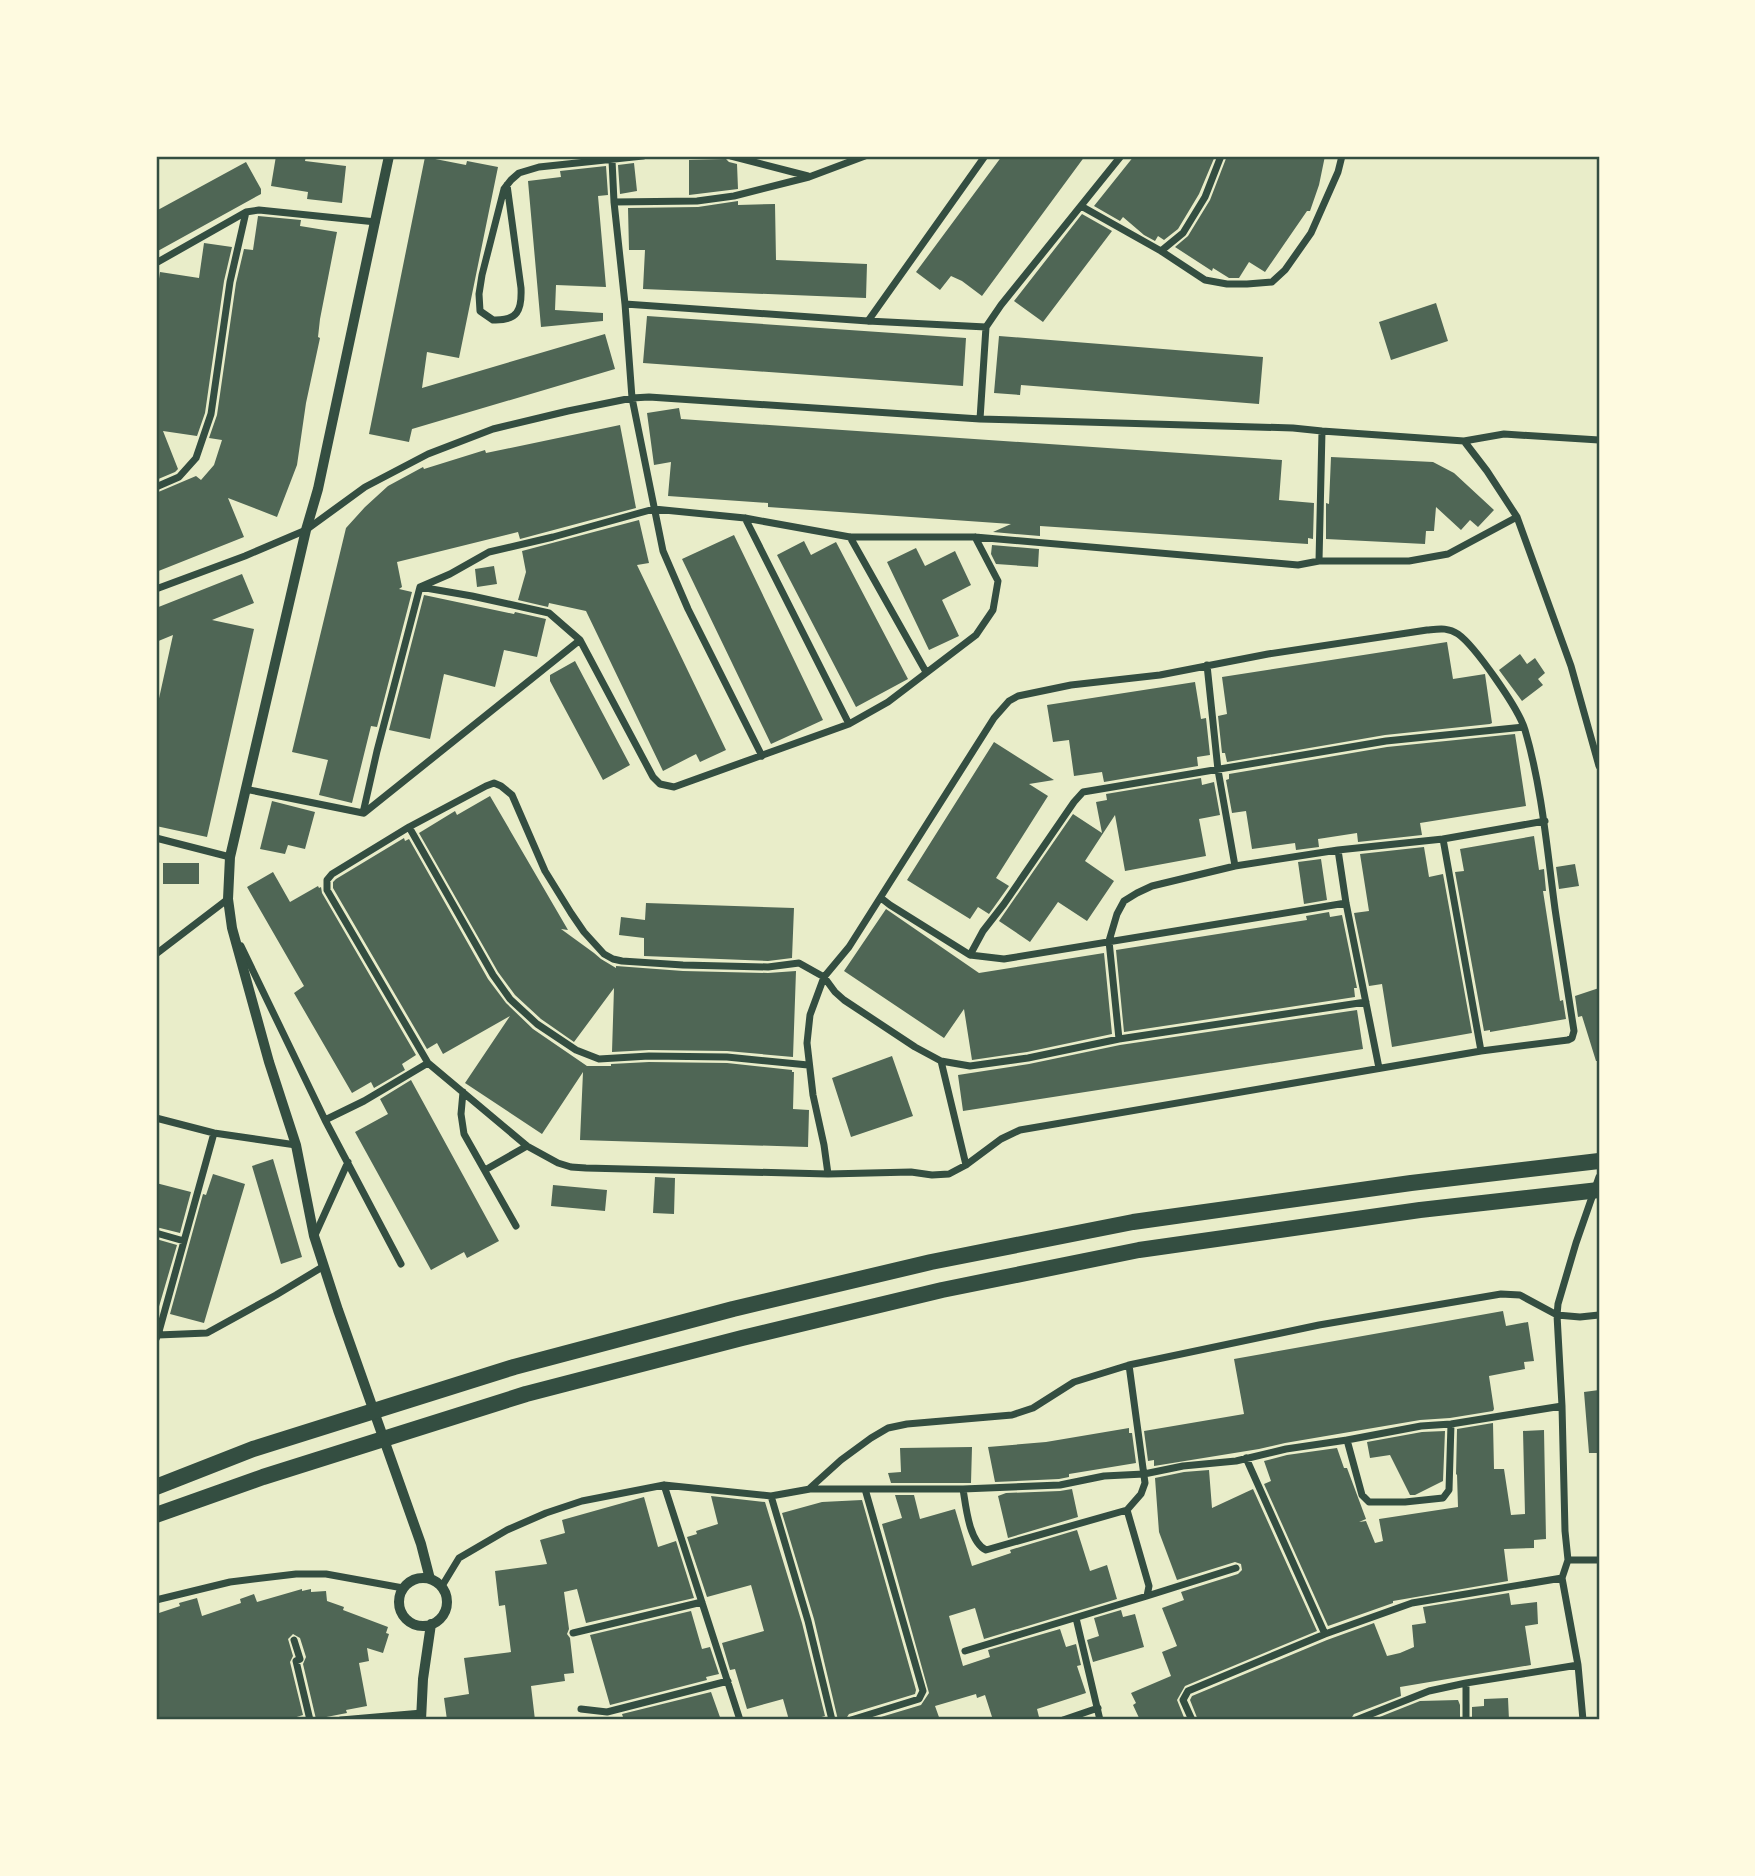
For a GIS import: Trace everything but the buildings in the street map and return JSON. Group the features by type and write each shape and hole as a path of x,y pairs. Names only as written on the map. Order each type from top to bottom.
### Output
{"highway":[{"path":"156,1487 253,1449 514,1367 733,1309 931,1262 1133,1222 1411,1183 1599,1161"},
{"path":"156,1515 263,1477 526,1394 942,1290 1139,1250 1420,1210 1599,1190"}],"street":[{"path":"389,156 318,489 244,789 230,857 228,899 232,928 269,1062 296,1145 314,1236 421,1544 430,1578"},
{"path":"507,185 522,304 514,315 493,320 480,311 479,305 485,264 507,185 519,173 539,167 643,156"},
{"path":"731,156 809,177"},
{"path":"614,202 717,200 809,177 865,156"},
{"path":"868,321 985,156"},
{"path":"980,419 986,327 1121,156"},
{"path":"1161,251 1183,233 1205,197 1221,156"},
{"path":"1081,205 1205,280 1227,284 1272,282 1286,270 1311,233 1338,172 1342,156"},
{"path":"612,160 632,398 663,551 688,609 762,756"},
{"path":"156,263 246,212 259,209 376,222"},
{"path":"156,487 179,477 196,458 211,414 230,282 246,212"},
{"path":"625,304 986,327"},
{"path":"156,589 306,530 365,487 428,454 494,429 632,398 980,419 1293,428 1464,441 1504,434 1599,440"},
{"path":"1319,561 1322,431"},
{"path":"1464,441 1517,517 1571,666 1599,766"},
{"path":"420,587 489,552 654,509 745,518 850,537 975,537 1298,565 1319,561 1409,561 1448,554 1517,517"},
{"path":"745,518 849,724"},
{"path":"850,537 926,672"},
{"path":"420,587 549,613 580,640 653,776 660,784 674,787 849,724 888,702 976,635 993,610 998,582 975,537"},
{"path":"363,813 420,587"},
{"path":"828,1174 808,1065 807,1043 810,1015 824,976 849,947 994,718 1009,701 1018,696 1071,685 1160,675 1268,654 1427,630 1451,630 1458,634 1500,684 1524,727 1545,821 1555,911 1574,1031 1569,1041 1481,1051 1020,1130 1000,1139 966,1165 949,1174 828,1174 586,1168 558,1163 527,1146 429,1063 327,890 327,880 332,874 409,827 494,783 512,795 545,871 578,923 604,954 622,961 683,965 768,967 799,963 824,976 844,1000 941,1061 970,1066 1028,1058 1119,1039 1366,1002"},
{"path":"244,789 363,813 580,640"},
{"path":"1207,665 1218,770 1235,866"},
{"path":"970,955 982,931 1083,792 1386,741 1524,727"},
{"path":"1119,1039 1109,941 1124,901 1137,893 1152,886 1235,866 1338,850 1443,839 1545,821"},
{"path":"409,827 493,975 510,999 537,1024 576,1050 599,1059 649,1056 727,1057 808,1065"},
{"path":"156,838 230,857"},
{"path":"1443,839 1481,1051"},
{"path":"1338,850 1379,1068"},
{"path":"881,898 970,955 1004,958 1346,903"},
{"path":"156,954 228,899"},
{"path":"232,928 325,1120 401,1264"},
{"path":"941,1061 966,1165"},
{"path":"325,1120 429,1063"},
{"path":"463,1092 461,1125 464,1134 516,1226"},
{"path":"156,1118 214,1133 296,1145"},
{"path":"214,1133 157,1337 207,1333 324,1266"},
{"path":"485,1170 527,1146"},
{"path":"314,1236 348,1162"},
{"path":"1583,1720 1578,1665 1562,1578 1568,1560 1557,1315 1576,1243 1599,1177"},
{"path":"156,1233 184,1241"},
{"path":"810,1489 841,1460 888,1428 1012,1415 1033,1408 1074,1382 1129,1365 1319,1325 1501,1294 1520,1295 1557,1315 1599,1315"},
{"path":"963,1489 968,1519 976,1541 986,1550 1127,1510 1145,1489 1129,1365"},
{"path":"442,1586 459,1558 507,1530 582,1501 663,1485 771,1496 810,1489 963,1489 1060,1485 1104,1476 1144,1474 1183,1466 1236,1461 1286,1449 1421,1426 1451,1424 1562,1406"},
{"path":"1347,1440 1362,1495 1369,1502 1443,1498 1449,1490 1451,1424"},
{"path":"1246,1458 1325,1634"},
{"path":"663,1485 740,1720"},
{"path":"851,1720 919,1699 923,1691 865,1489"},
{"path":"771,1496 808,1622 832,1720"},
{"path":"1127,1510 1149,1586 1147,1596"},
{"path":"1568,1560 1599,1560"},
{"path":"965,1651 1236,1568"},
{"path":"156,1600 230,1581 296,1574 326,1574 402,1588"},
{"path":"430,1578 442,1586 446,1596 446,1607 441,1617 432,1624 419,1625 408,1621 401,1612 398,1600 402,1588 415,1579 430,1578"},
{"path":"1192,1720 1183,1700 1188,1691 1325,1634 1412,1604 1562,1578"},
{"path":"573,1633 702,1602"},
{"path":"1076,1618 1101,1720"},
{"path":"341,1720 421,1717 423,1679 432,1624"},
{"path":"294,1640 300,1659 296,1661 300,1681 310,1720"},
{"path":"1356,1720 1429,1691 1578,1665"},
{"path":"580,1709 607,1712 728,1681"},
{"path":"1466,1683 1466,1720"},
{"path":"1063,1720 1098,1708"}]}
